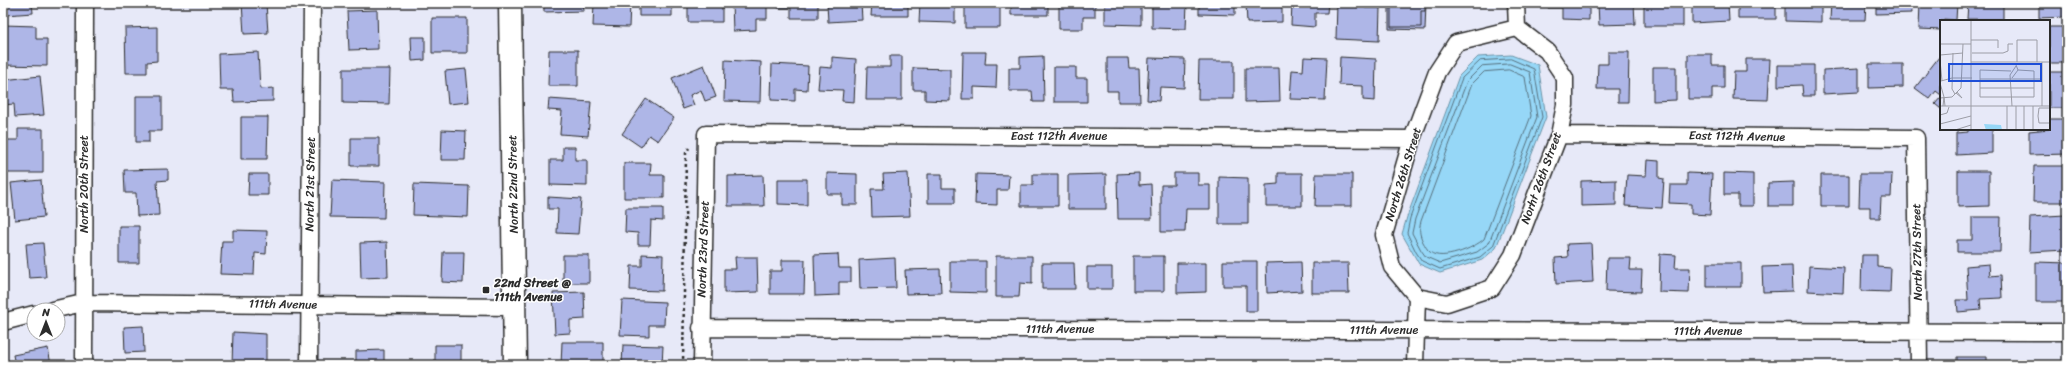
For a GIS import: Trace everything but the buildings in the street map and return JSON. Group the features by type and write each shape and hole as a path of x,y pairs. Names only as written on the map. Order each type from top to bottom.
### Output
{"street":[{"name":"North 20th Street","path":"84,365 85,3"},
{"name":"North 21st Street","path":"309,365 308,304 312,3"},
{"name":"North 22nd Street","path":"510,3 515,365"},
{"path":"1516,3 1517,28"},
{"name":"Norht 26th Street","path":"1417,297 1448,303 1492,288 1513,255 1559,134 1565,105 1565,78 1547,51 1517,28"},
{"name":"North 26th Street","path":"1417,297 1392,267 1384,235 1412,139 1438,72 1456,43 1517,28"},
{"name":"East 112th Avenue","path":"706,134 1412,139"},
{"name":"North 23rd Street","path":"702,365 701,328 706,134"},
{"name":"East 112th Avenue","path":"1559,134 1916,138"},
{"name":"North 27th Street","path":"1916,138 1919,365"},
{"path":"1415,365 1417,297"},
{"name":"111th Avenue","path":"66,307 83,303 515,307"},
{"path":"3,322 26,316"},
{"name":"111th Avenue","path":"701,328 2067,332"}],"water":[{"path":"1511,55 1538,65 1546,117 1496,248 1482,260 1440,273 1419,264 1402,234 1407,217 1459,76 1478,57"}],"place":[{"name":"22nd Street @ 111th Avenue","path":"486,290"}]}
